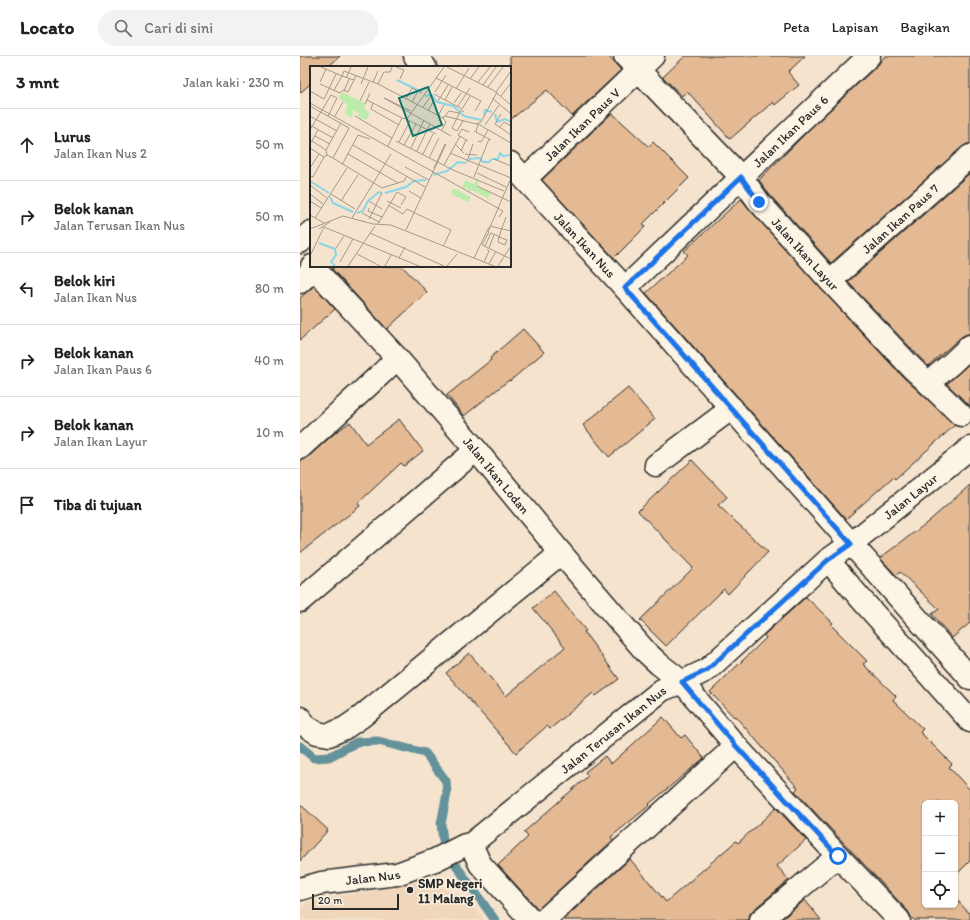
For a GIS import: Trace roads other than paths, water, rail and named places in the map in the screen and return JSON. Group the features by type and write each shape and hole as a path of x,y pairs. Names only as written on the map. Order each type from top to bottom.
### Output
{"street":[{"path":"415,56 424,66"},
{"name":"Jalan Ikan Paus 6","path":"625,288 869,56"},
{"name":"Jalan Ikan Layur","path":"639,61 741,177 759,202 830,281 912,368 960,415"},
{"name":"Jalan Ikan Paus V","path":"525,178 639,61"},
{"name":"Jalan Ikan Paus 7","path":"830,281 970,156"},
{"name":"Jalan Ikan Nus","path":"511,164 625,288 970,678"},
{"path":"300,242 310,233"},
{"name":"Jalan Ikan Lodan","path":"307,267 396,358 476,450 561,553 645,651 682,682 736,746 899,920"},
{"path":"928,382 970,346"},
{"path":"300,448 383,372 396,358"},
{"path":"656,465 732,408"},
{"name":"Jalan Layur","path":"851,544 970,448"},
{"path":"300,601 476,450"},
{"name":"Jalan Terusan Ikan Nus","path":"468,844 662,690 707,670 828,560 851,544"},
{"path":"300,718 306,726 317,733 329,735 344,728 361,717 561,553"},
{"path":"828,560 970,721"},
{"path":"544,920 736,746"},
{"path":"468,844 480,864 530,920"},
{"name":"Jalan Nus","path":"300,889 321,882 397,874 435,860 468,844"},
{"path":"761,920 838,856"}],"waterway":[{"path":"300,746 314,758 329,757 357,742 378,741 425,753 446,781 447,793 441,824 443,841 458,868 495,920"}],"place":[{"name":"SMP Negeri 11 Malang","path":"410,890"}]}
